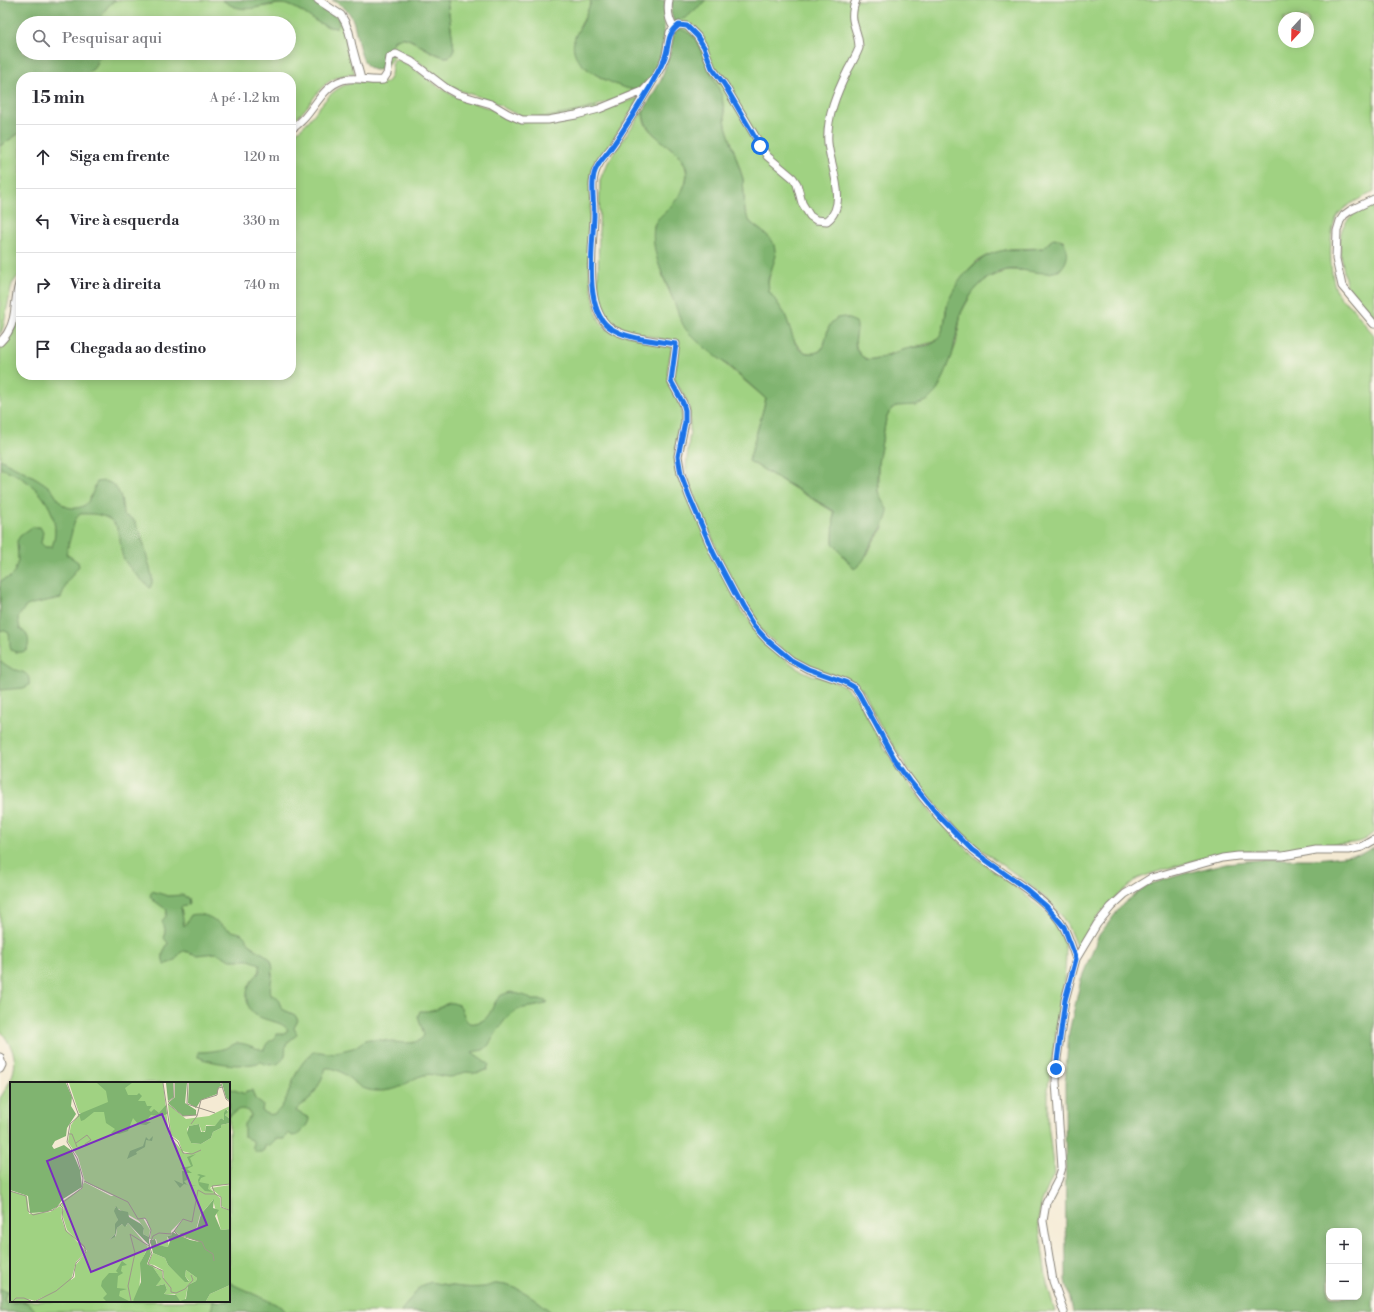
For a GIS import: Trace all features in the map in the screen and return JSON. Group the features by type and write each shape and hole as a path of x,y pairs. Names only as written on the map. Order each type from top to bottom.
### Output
{"street":[{"path":"318,0 341,15 345,22 361,79"},
{"path":"669,0 668,15 674,28"},
{"path":"856,0 852,12 852,19 859,41 859,48 835,101 830,116 828,131 828,144 837,186 837,199 836,209 832,217 827,221 821,222 810,216 802,203 797,184 793,178 774,164 767,156 724,84 712,68 704,47 697,36 692,30 682,25 679,25 670,32 666,55 654,79 625,128 594,174 594,216 591,256 592,284 598,311 602,320 608,327 618,332 628,336 676,344 671,381 683,403 685,410 685,422 678,456 681,474 714,554 742,607 754,626 766,639 791,660 808,669 841,680 854,687 894,758 910,781 938,815 972,850 1026,889 1056,917 1064,927 1076,959"},
{"path":"296,126 305,118 322,96 337,82 361,79 383,80 387,74 390,57 396,54 412,62 446,88 458,94 486,102 515,117 530,121 555,119 599,109 643,91 654,79"},
{"path":"1374,200 1351,210 1344,215 1340,221 1336,259 1342,286 1374,324"},
{"path":"0,342 8,332 13,322 16,294"},
{"path":"1064,1312 1053,1281 1043,1221 1046,1203 1058,1180 1062,1168 1056,1093 1056,1069 1065,1000 1076,959 1097,924 1111,907 1125,894 1151,878 1222,858 1238,856 1283,856 1316,850 1348,850 1362,847 1374,840"},
{"path":"0,1057 2,1065 0,1069"}],"green space":[{"path":"0,0 116,0 110,4 102,16 16,16 16,60 98,60 94,68 89,72 16,72 16,135 0,146"},
{"path":"116,0 222,0 236,7 242,8 284,4 294,7 317,22 329,27 336,28 339,21 338,18 344,25 350,60 355,74 342,76 324,85 307,107 296,118 296,72 89,72 94,68 98,60 296,60 296,16 102,16 110,4"},
{"path":"222,0 309,0 338,17 339,25 336,28 323,25 294,7 288,5 276,4 245,9 234,7"},
{"path":"332,0 447,0 454,49 448,57 436,54 409,39 395,39 386,55 382,69 374,70 363,60 354,22 351,16 343,7"},
{"path":"447,0 590,0 591,3 579,27 586,68 603,79 635,89 641,87 617,99 586,109 554,116 527,117 491,101 453,88 418,61 405,54 397,52 387,65 385,62 386,55 396,39 400,38 409,40 436,54 448,57 451,55 454,49"},
{"path":"590,0 665,0 663,44 658,65 653,74 639,88 633,89 614,84 593,73 578,60 573,47 574,42 591,3"},
{"path":"672,0 706,0 687,17 674,23 671,13"},
{"path":"706,0 1374,0 1374,192 1350,204 1341,211 1334,222 1331,243 1331,268 1339,296 1351,306 1374,335 1374,832 1369,837 1352,843 1305,847 1291,850 1234,852 1213,855 1150,874 1137,879 1110,903 1098,916 1077,948 1061,915 1049,901 1025,881 968,840 920,787 879,724 862,689 850,680 820,671 794,660 760,629 723,563 691,488 686,469 690,429 689,406 675,381 674,376 679,343 623,330 612,324 605,314 601,304 598,287 600,180 614,152 644,109 644,120 648,128 675,152 682,161 686,171 683,190 672,206 654,225 656,252 667,287 671,295 725,364 766,399 749,461 834,512 833,543 867,555 874,540 883,528 878,492 878,463 886,419 890,411 947,368 956,344 961,313 972,293 980,284 988,278 1008,270 1059,271 1066,260 1067,253 1063,240 1054,238 1043,248 1009,249 986,256 977,261 967,271 953,291 946,308 944,329 941,336 934,342 870,360 862,357 858,351 856,347 856,335 826,338 822,348 819,351 807,353 798,346 794,340 783,312 769,292 768,286 771,267 768,236 750,222 745,212 743,179 726,126 724,108 718,88 695,38 677,30 674,23 697,8"},
{"path":"681,29 695,38 722,96 726,126 743,179 745,212 750,222 768,236 774,245 776,256 768,280 769,291 785,314 795,343 800,350 807,353 820,351 824,346 831,323 837,318 844,317 856,322 857,329 855,344 859,353 865,359 878,358 907,349 931,344 939,338 942,333 947,304 954,288 965,273 979,261 987,256 1002,251 1043,248 1054,238 1063,241 1066,248 1066,261 1062,268 1055,272 1039,273 1013,269 1006,270 991,276 978,286 961,313 952,356 936,392 927,401 916,405 896,406 890,411 886,419 878,463 877,481 878,492 888,511 883,526 871,543 864,559 854,569 833,543 834,511 749,461 766,399 688,332 682,322 656,256 653,236 655,224 678,197 687,179 687,174 685,165 680,157 650,130 645,122 643,112 661,80 670,53 674,33"},
{"path":"397,59 409,65 449,93 464,100 492,109 508,119 520,122 619,104 641,97 593,169 591,186 589,255 594,304 596,313 606,329 672,347 668,367 668,382 682,411 681,424 675,448 676,466 741,611 785,659 799,669 812,675 832,680 844,686 852,693 860,703 884,748 932,814 974,856 1046,912 1058,928 1064,941 1066,955 1065,972 1048,1087 1048,1123 1054,1174 1042,1201 1039,1215 1047,1284 1055,1312 0,1312 0,1098 11,1080 15,1064 11,1048 0,1030 0,348 10,335 16,316 16,380 296,380 296,132 306,123 325,100 339,88 357,82 385,83 388,81 391,75 394,60"},
{"path":"16,135 16,279 12,284 3,328 0,335 0,146"},
{"path":"1374,204 1374,317 1349,290 1344,275 1340,243 1343,227 1347,220 1354,214"},
{"path":"0,459 31,475 49,487 58,500 70,508 84,506 90,499 97,482 104,481 114,486 118,491 122,502 123,515 133,519 141,534 152,576 150,588 133,572 123,558 119,534 113,523 104,516 80,514 75,520 66,554 78,562 79,566 67,582 61,598 32,604 25,607 18,618 20,629 27,635 28,638 27,650 23,652 15,652 11,650 9,633 3,630 0,631 0,582 9,578 14,573 18,561 17,541 20,536 32,527 40,527 43,532 41,543 45,547 52,547 55,534 54,521 50,509 43,498 24,480 0,468"},
{"path":"0,660 14,670 27,674 29,685 24,688 0,690"},
{"path":"1374,847 1374,1312 1073,1312 1066,1280 1065,1082 1069,1032 1081,979 1099,935 1123,904 1147,885 1226,863 1268,859 1317,859 1361,854"},
{"path":"152,891 168,896 182,895 188,898 189,903 186,906 181,907 184,926 191,915 197,914 207,916 230,930 242,934 254,948 270,959 273,969 270,987 271,995 277,997 282,1009 295,1015 298,1020 294,1028 297,1034 287,1043 285,1055 281,1061 271,1065 261,1062 238,1065 221,1063 198,1057 198,1052 219,1050 237,1043 264,1050 268,1043 274,1039 276,1034 284,1034 288,1031 282,1024 259,1017 248,1006 248,988 259,972 260,964 249,960 231,960 216,953 197,955 184,951 181,952 175,960 165,965 163,956 168,943 164,938 165,929 162,921 166,916 167,910 153,900 150,896"},
{"path":"511,992 526,996 532,1000 543,1000 548,1002 539,1006 517,1010 506,1018 487,1047 483,1050 472,1052 489,1064 487,1070 476,1073 466,1072 451,1077 431,1074 424,1075 415,1078 398,1088 386,1091 377,1091 363,1088 338,1070 326,1068 313,1096 296,1111 309,1118 305,1127 298,1135 293,1136 288,1133 284,1139 276,1139 270,1145 265,1146 264,1150 261,1152 256,1152 253,1148 253,1141 244,1137 244,1124 251,1115 249,1111 243,1109 238,1110 230,1116 230,1088 245,1094 246,1091 252,1090 255,1099 263,1105 262,1111 269,1114 275,1113 280,1109 284,1102 299,1068 313,1052 329,1053 345,1050 353,1048 369,1039 400,1043 415,1042 424,1035 418,1016 420,1011 435,1010 448,1003 454,1003 460,1007 468,1022 475,1023 485,1019 488,1016 496,1001 503,994"},
{"path":"230,1282 282,1307 286,1312 210,1312 213,1302 230,1302"},
{"path":"431,1282 470,1287 485,1287 496,1284 506,1285 527,1294 551,1312 400,1312 421,1286"},
{"path":"0,1289 8,1291 4,1301 12,1303 26,1303 34,1309 34,1312 0,1312"}],"route":[{"path":"760,146 724,84 712,68 704,47 697,36 687,26 679,25 674,28 670,32 666,55 654,79 625,128 603,158 594,174 594,216 591,256 592,284 598,311 602,320 608,327 618,332 628,336 676,344 671,381 683,403 685,410 685,422 678,456 681,474 714,554 742,607 754,626 766,639 791,660 808,669 836,678 854,687 894,758 910,781 938,815 972,850 1026,889 1046,906 1064,927 1076,959 1065,1000 1056,1069"}]}
